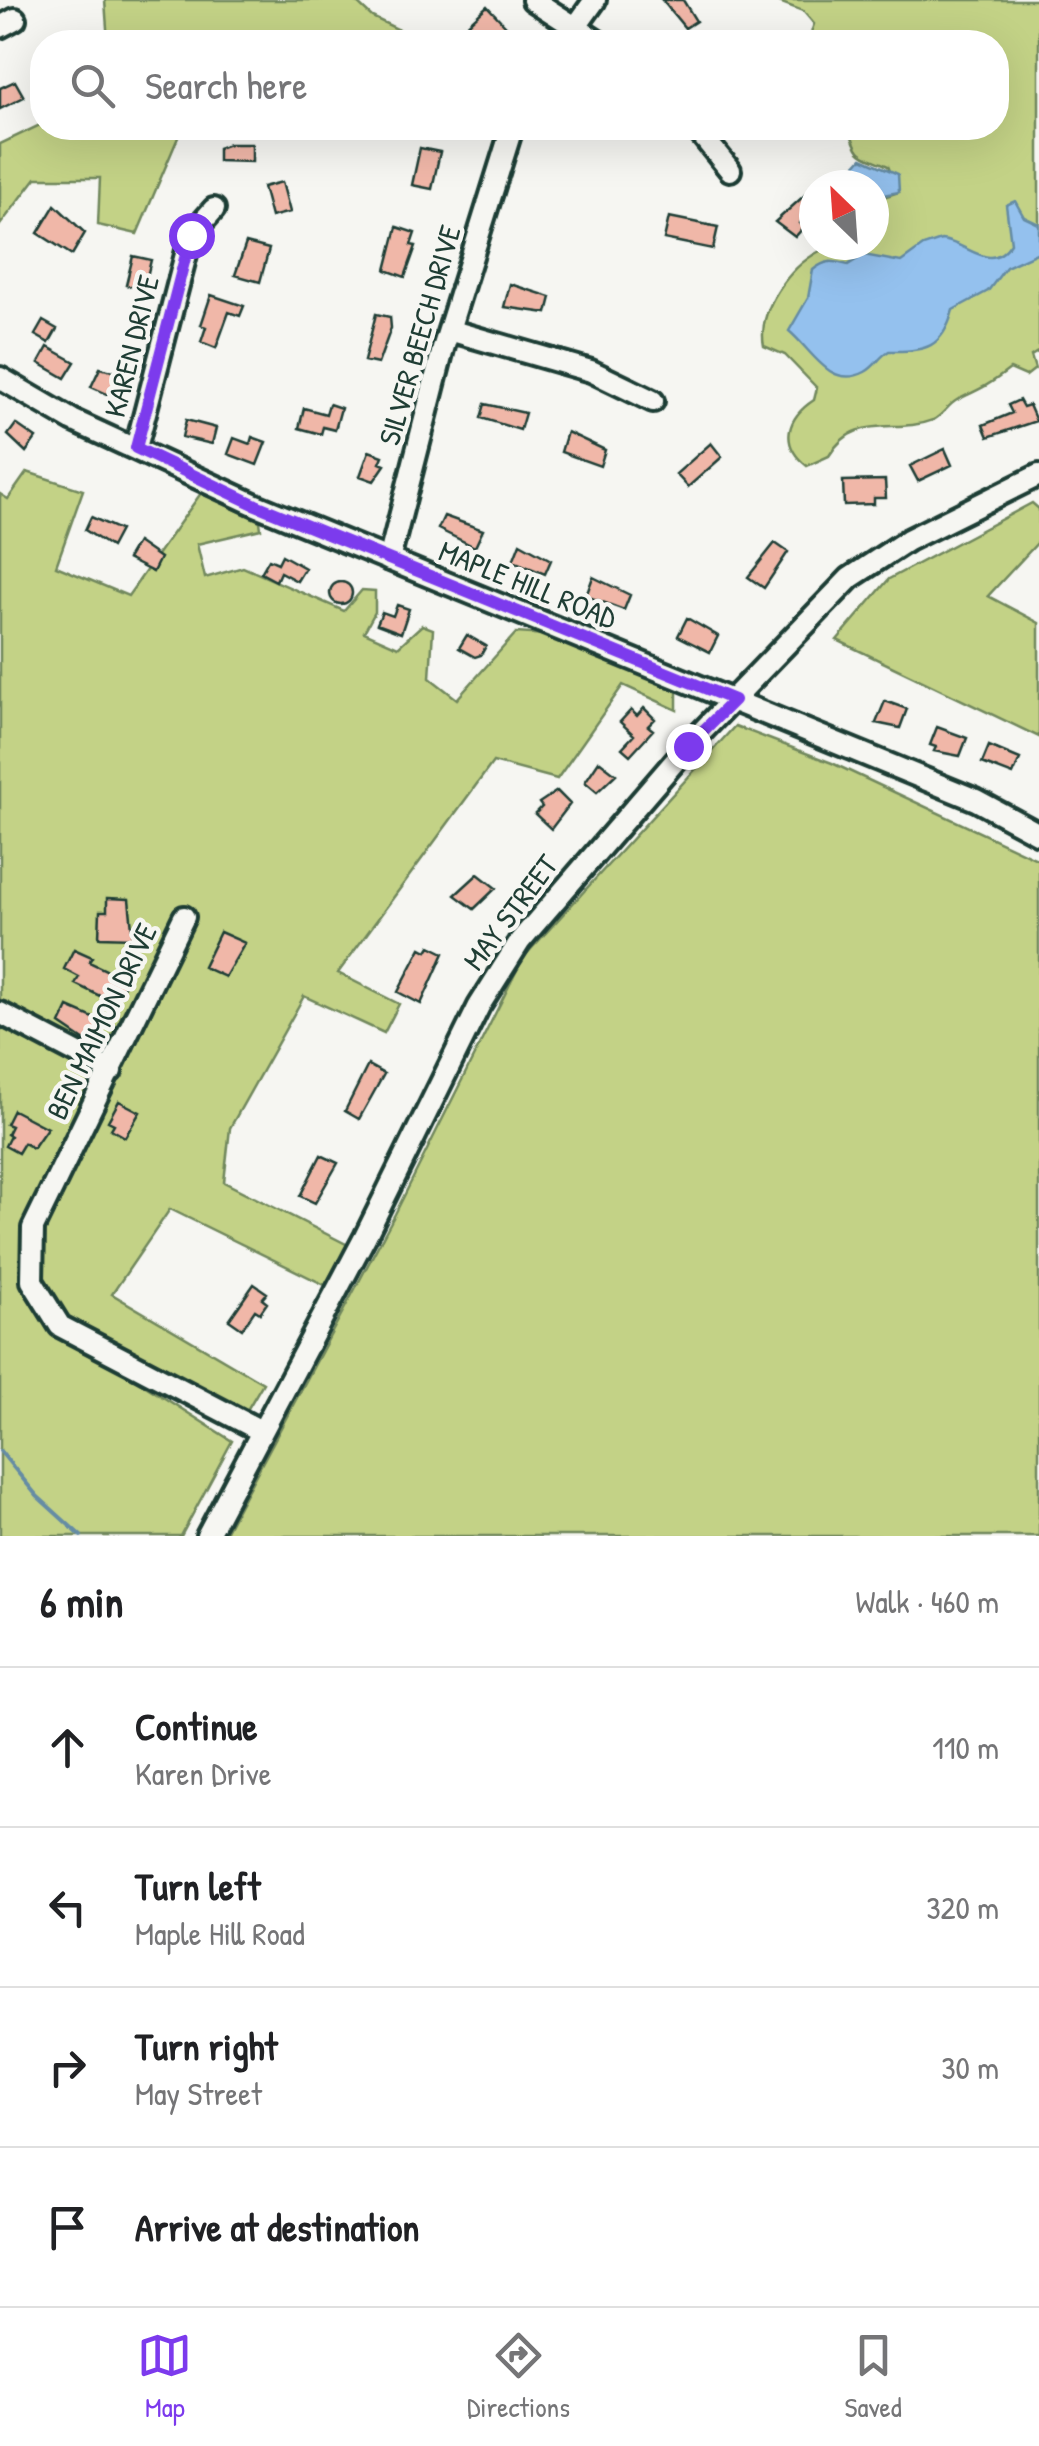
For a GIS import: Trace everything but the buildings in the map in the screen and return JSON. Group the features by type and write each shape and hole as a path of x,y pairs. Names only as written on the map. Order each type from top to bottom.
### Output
{"street":[{"path":"533,0 565,30"},
{"path":"573,30 594,0"},
{"name":"SILVER BEECH DRIVE","path":"389,560 449,330 508,140"},
{"path":"706,140 730,170"},
{"name":"KAREN DRIVE","path":"136,448 191,235 214,209"},
{"path":"449,330 591,371 654,401"},
{"name":"MAPLE HILL ROAD","path":"0,378 72,420 256,505 976,800 1039,834"},
{"name":"MAY STREET","path":"207,1536 365,1237 497,974 647,792 862,568 1039,475"},
{"name":"BEN MAIMON DRIVE","path":"184,917 37,1218 30,1244 32,1282 60,1326 261,1431"},
{"path":"0,1013 112,1071"}],"green space":[{"path":"105,0 354,0 372,17 399,30 107,30"},
{"path":"774,0 1039,0 1039,351 1031,356 1035,369 1026,376 1010,369 954,402 933,420 851,434 829,456 807,466 792,448 790,431 798,414 814,400 817,388 785,355 764,346 763,333 778,291 806,260 889,260 889,195 899,192 888,166 862,154 853,140 1009,140 1009,30 812,30 814,24 803,11"},
{"path":"30,130 30,140 177,140 137,234 98,225 100,178 36,178 0,225 0,144"},
{"path":"27,472 83,490 56,566 128,596 201,493 260,521 261,529 197,544 205,578 243,567 344,611 362,590 375,591 375,612 364,632 398,647 422,625 433,629 430,678 457,699 516,633 547,635 677,689 677,710 623,685 557,779 493,762 338,973 399,1004 384,1033 304,996 230,1128 224,1182 348,1245 325,1285 170,1209 112,1294 263,1383 247,1410 149,1360 133,1378 232,1441 181,1536 0,1536 0,494 8,499"},
{"path":"1032,503 1039,509 1039,541 988,596 1039,623 1039,737 837,640 889,579"},
{"path":"735,726 832,763 1039,860 1039,1536 223,1536 395,1214 523,958"}],"water":[{"path":"862,158 889,170 854,170"},
{"path":"889,170 898,174 899,192 889,194"},
{"path":"1015,201 1024,217 1039,224 1039,252 1006,267 988,291 953,310 944,333 931,345 889,351 865,372 842,376 823,366 789,331 808,298 813,270 822,264 848,265 856,260 901,262 923,246 941,240 987,257 995,256 1011,243 1006,205"}],"waterway":[{"path":"0,1451 37,1496 81,1536"}],"route":[{"path":"191,235 136,448 256,505 734,700 688,746"}]}
